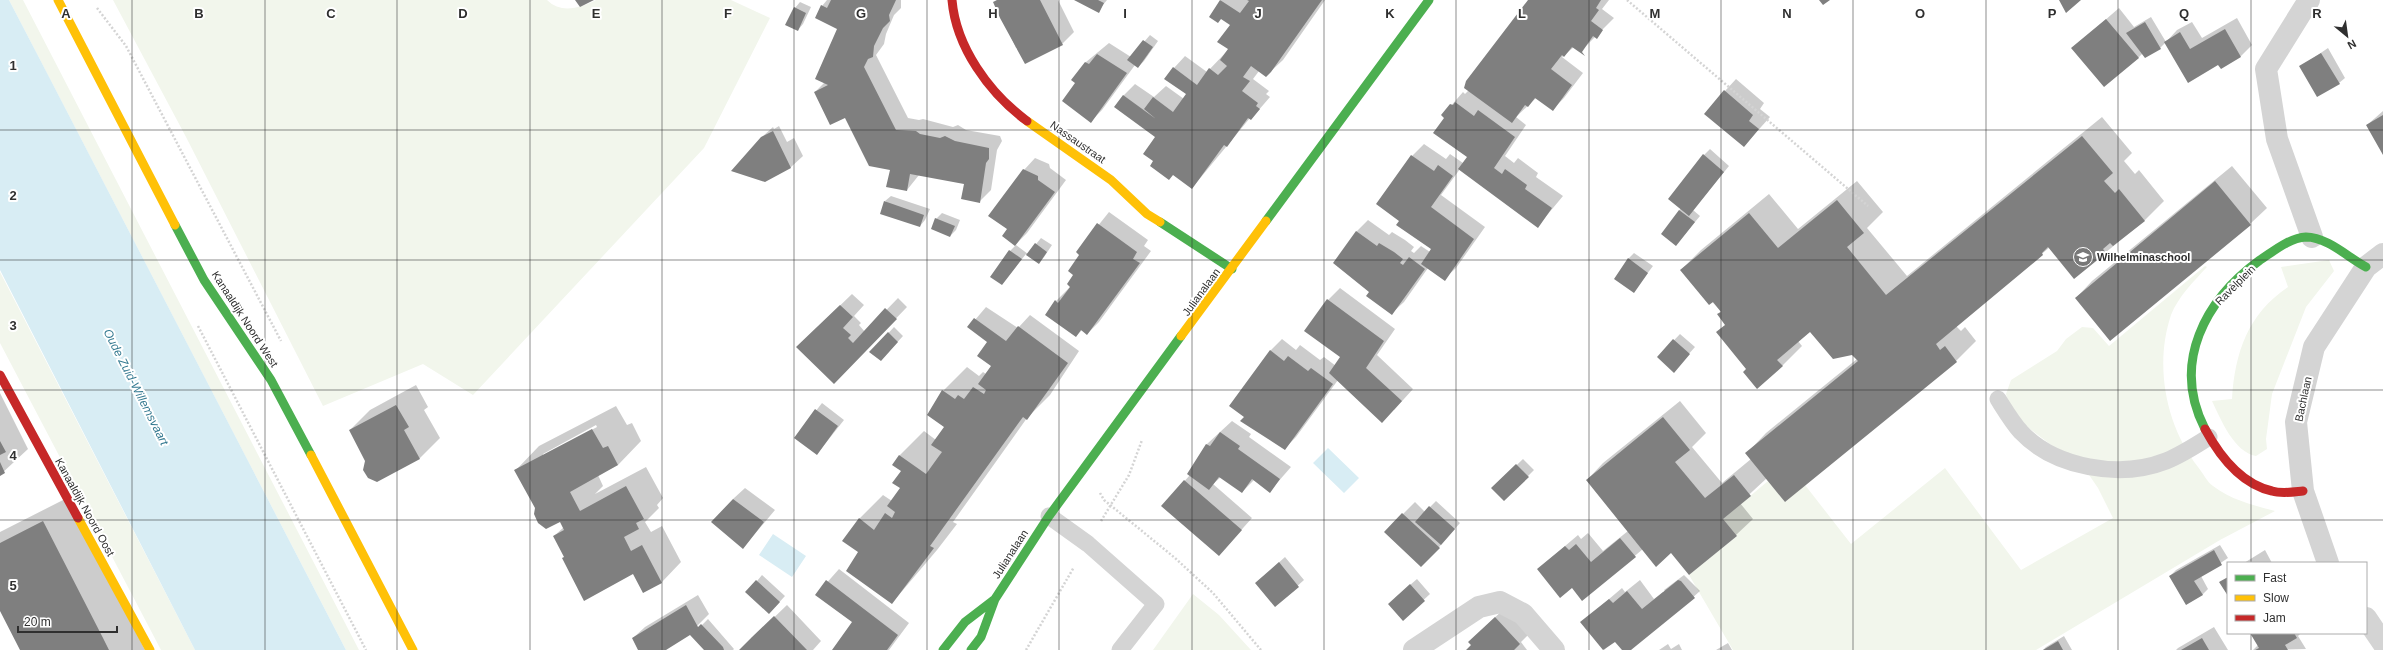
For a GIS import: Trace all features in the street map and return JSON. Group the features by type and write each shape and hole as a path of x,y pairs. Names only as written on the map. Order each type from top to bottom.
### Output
{"street":[{"name":"Kanaaldijk Noord West","path":"58,0 204,280 270,380 413,650"},
{"name":"Nassaustraat","path":"952,0 954,21 962,40 984,78 1000,98 1022,117 1111,180 1147,214 1232,269"},
{"name":"Julianalaan","path":"971,650 981,637 995,600 1049,516 1429,0"},
{"path":"2309,0 2266,69 2277,139 2312,237 2366,267"},
{"name":"Ravèlplein","path":"2303,491 2268,490 2257,485 2233,468 2209,437 2199,418 2196,402 2193,361 2199,330 2208,313 2221,297 2260,260 2289,243 2312,237"},
{"name":"Bachlaan","path":"2328,562 2303,491 2296,422 2314,347 2366,267 2383,254"},
{"name":"Kanaaldijk Noord Oost","path":"0,375 150,650"},
{"name":"Julianalaan","path":"943,650 965,622 995,600"},
{"path":"1414,650 1479,607 1500,602 1523,614 1554,650"},
{"path":"2367,619 2383,643"}],"lane":[{"path":"1998,400 2021,432 2039,447 2059,458 2088,467 2108,469 2156,464 2176,456 2209,437"},
{"path":"1049,516 1088,544 1156,604 1120,650"}],"path":[{"path":"1628,0 1868,206"},
{"name":"Kanaaldijk Noord West","path":"95,5 126,46 285,347"},
{"path":"1081,474 1096,485 1104,500 1175,558 1213,593 1261,650"},
{"path":"1026,650 1110,505"}],"shaded area":[{"path":"9,0 23,0 359,650 346,650"},
{"path":"113,0 547,0 558,7 571,8 596,0 731,0 770,18 704,148 473,395 423,364 323,406 186,137"},
{"path":"2329,260 2334,271 2306,307 2272,394 2266,439 2267,449 2256,456 2248,453 2235,442 2229,434 2212,401 2232,399 2236,365 2240,350 2253,322 2274,298 2288,287 2281,267"},
{"path":"2205,266 2207,267 2174,308 2166,334 2164,375 2166,395 2171,414 2187,451 2211,484 2227,495 2250,504 2275,511 2220,540 2036,650 1733,650 1689,575 1737,536 1723,519 1768,481 1785,502 1805,485 1851,544 1945,468 2021,570 2113,518 2098,488 2087,472 2026,426 2009,405 2006,394 2011,380 2057,351 2066,339 2082,327 2093,328 2109,346"},
{"path":"0,272 195,650 161,650 0,343"},
{"path":"1193,594 1219,615 1251,650 1153,650"}],"water":[{"name":"Oude Zuid-Willemsvaart","path":"0,0 9,0 346,650 195,650 0,270"},
{"path":"1328,448 1359,478 1344,493 1313,463"},
{"path":"773,534 806,556 792,577 759,555"}],"building":[{"path":"575,0 594,0 580,7"},
{"path":"831,0 896,0 889,15 890,21 883,28 874,46 873,57 868,59 864,67 896,130 916,131 920,134 940,138 945,136 955,141 989,148 989,159 986,163 980,203 961,199 964,184 910,174 907,191 886,187 890,170 869,166 845,118 830,125 814,92 828,85 815,79 837,29 815,18 821,5 827,8"},
{"path":"997,0 1040,0 1063,45 1025,64 993,2"},
{"path":"1074,0 1098,0 1104,3 1099,13"},
{"path":"1220,0 1240,13 1249,1 1247,0 1322,0 1266,77 1251,66 1243,77 1250,81 1242,91 1258,103 1256,106 1260,109 1251,120 1248,118 1227,147 1224,145 1192,189 1173,175 1169,180 1150,166 1153,161 1143,154 1155,137 1114,107 1123,95 1156,119 1144,109 1153,97 1173,112 1186,94 1164,79 1173,67 1197,85 1209,68 1218,75 1227,66 1220,60 1228,49 1217,42 1230,25 1221,19 1218,23 1209,17"},
{"path":"1528,0 1601,0 1596,8 1599,10 1591,21 1603,30 1597,39 1593,36 1582,52 1585,56 1572,47 1564,57 1562,55 1551,69 1572,85 1553,111 1535,98 1528,107 1525,105 1512,123 1464,88 1466,81"},
{"path":"1819,0 1830,0 1823,5"},
{"path":"2059,0 2081,0 2066,13"},
{"path":"794,7 806,13 798,31 785,25"},
{"path":"2106,19 2139,58 2104,87 2071,48"},
{"path":"2145,22 2161,49 2145,58 2126,33"},
{"path":"2225,29 2241,57 2221,69 2218,65 2188,83 2164,42 2180,32 2190,49"},
{"path":"1143,40 1153,47 1138,68 1127,60"},
{"path":"2321,53 2340,84 2317,97 2299,66"},
{"path":"1097,54 1127,73 1091,123 1062,101 1075,83 1071,80 1085,62 1089,64"},
{"path":"1724,90 1753,115 1749,121 1759,129 1744,147 1704,114"},
{"path":"1455,102 1474,116 1478,110 1515,137 1494,168 1502,174 1505,169 1527,185 1525,189 1552,208 1538,228 1458,169 1467,157 1433,133 1444,118 1441,115 1450,104 1453,105"},
{"path":"2383,115 2383,155 2366,125"},
{"path":"773,131 791,168 765,182 731,171 761,137"},
{"path":"2082,136 2113,173 2104,181 2115,193 2119,189 2145,221 2113,246 2110,243 2103,249 2106,253 2074,279 2048,247 2042,253 2043,255 1936,344 1940,350 1945,346 1957,362 1785,502 1745,453 1858,361 1852,355 1833,359 1810,332 1777,360 1783,366 1757,389 1743,372 1746,369 1716,332 1725,325 1717,314 1721,312 1713,302 1709,305 1680,270 1749,213 1778,248 1837,200 1864,233 1847,247 1886,295"},
{"path":"1703,154 1724,172 1689,216 1668,199"},
{"path":"1411,155 1434,171 1438,165 1453,176 1431,207 1474,239 1445,281 1421,264 1431,249 1396,225 1399,221 1376,204"},
{"path":"1023,169 1038,176 1038,180 1055,192 1015,246 1002,236 1007,229 988,216"},
{"path":"2215,181 2251,225 2110,341 2075,298"},
{"path":"884,201 924,215 920,227 880,214"},
{"path":"1679,210 1695,222 1676,246 1661,234"},
{"path":"935,218 955,226 950,237 931,229"},
{"path":"1097,223 1137,252 1133,259 1140,263 1087,335 1081,330 1076,337 1045,315 1055,300 1058,303 1070,287 1067,284 1073,275 1068,271 1079,255 1076,252"},
{"path":"1356,231 1377,246 1379,243 1394,252 1403,259 1400,263 1403,265 1409,257 1425,269 1392,315 1366,296 1369,292 1333,263"},
{"path":"1035,243 1047,252 1039,264 1026,255"},
{"path":"1009,250 1022,259 1002,285 990,277"},
{"path":"1628,258 1648,273 1634,293 1614,279"},
{"path":"1327,299 1384,341 1366,368 1402,401 1382,423 1329,373 1340,357 1304,331"},
{"path":"840,305 853,317 843,328 851,335 848,338 853,343 885,308 897,319 834,384 796,347"},
{"path":"974,318 1006,341 1018,326 1068,363 1027,420 1023,417 1020,421 930,546 934,548 892,604 846,571 858,552 842,541 859,518 874,530 885,513 892,518 895,512 887,506 900,488 892,483 901,471 892,465 899,455 926,474 942,452 931,445 944,427 927,415 942,390 955,399 958,395 964,399 973,387 984,394 986,390 978,384 991,366 977,356 987,342 967,327"},
{"path":"888,332 898,342 881,361 869,352"},
{"path":"1673,339 1690,354 1674,373 1657,357"},
{"path":"1270,350 1284,361 1288,356 1308,371 1311,368 1333,384 1285,450 1240,421 1244,417 1229,406"},
{"path":"396,405 409,427 404,430 420,459 377,482 368,478 363,470 365,461 349,430"},
{"path":"815,409 838,426 817,455 794,438"},
{"path":"1663,417 1690,450 1675,462 1705,498 1734,475 1751,496 1723,519 1737,536 1689,575 1671,553 1656,567 1586,480"},
{"path":"592,429 603,448 608,446 618,465 570,492 580,511 626,486 644,519 636,523 639,529 624,537 631,551 642,545 662,583 643,593 633,574 584,601 562,558 564,557 553,536 564,530 560,522 546,529 538,523 534,514 535,508 514,470"},
{"path":"1220,432 1240,446 1238,449 1280,479 1270,493 1252,479 1242,493 1219,477 1209,490 1187,474 1206,444 1210,446"},
{"path":"0,441 6,452 0,455"},
{"path":"0,462 5,473 0,476"},
{"path":"1516,464 1529,477 1504,501 1491,488"},
{"path":"1184,480 1242,530 1219,556 1161,506"},
{"path":"733,499 764,522 743,549 711,522"},
{"path":"1429,506 1455,529 1441,545 1415,522"},
{"path":"1402,513 1440,548 1421,567 1384,532"},
{"path":"43,521 109,650 20,650 0,611 0,543"},
{"path":"1620,538 1636,557 1582,601 1572,588 1560,598 1537,569 1565,546 1569,550 1576,544 1591,562"},
{"path":"2214,550 2222,565 2194,581 2203,595 2186,605 2169,576"},
{"path":"1279,562 1299,587 1275,607 1255,583"},
{"path":"2227,578 2227,594 2219,582"},
{"path":"756,580 780,602 769,614 745,592"},
{"path":"826,580 898,635 887,650 832,650 852,622 815,595"},
{"path":"1678,580 1681,581 1695,598 1631,650 1622,650 1615,642 1603,650 1580,622 1609,599 1613,603 1627,591 1642,609"},
{"path":"1410,584 1425,601 1403,621 1388,604"},
{"path":"686,605 698,627 701,624 723,647 724,650 704,650 690,635 666,650 638,650 632,638"},
{"path":"774,616 807,650 739,650 752,637"},
{"path":"1495,617 1520,644 1514,650 1466,650 1471,645 1468,642"},
{"path":"2251,634 2295,634 2297,638 2285,645 2288,650 2255,650 2259,648"},
{"path":"2202,638 2209,650 2181,650"},
{"path":"2058,641 2063,650 2043,650"}],"traffic: fast":[{"path":"1266,221 1429,0"},
{"path":"1160,222 1232,269"},
{"path":"175,225 204,280 271,380 311,455"},
{"path":"2205,429 2195,404 2192,380 2193,357 2199,335 2209,314 2223,294 2240,276 2260,260 2282,246 2294,240 2306,237 2322,240 2366,267"},
{"path":"971,650 981,637 995,599 1049,516 1181,336"},
{"path":"943,650 965,622 995,599"}],"traffic: slow":[{"path":"58,0 175,225"},
{"path":"1027,121 1111,180 1147,214 1160,222"},
{"path":"1181,336 1266,221"},
{"path":"311,455 413,650"},
{"path":"78,518 150,650"}],"traffic: jam":[{"path":"952,0 955,18 967,52 977,68 1000,97 1027,121"},
{"path":"0,375 78,518"},
{"path":"2205,429 2224,458 2250,482 2276,492 2303,491"}],"place":[{"name":"Wilhelminaschool","path":"2083,257"}]}
